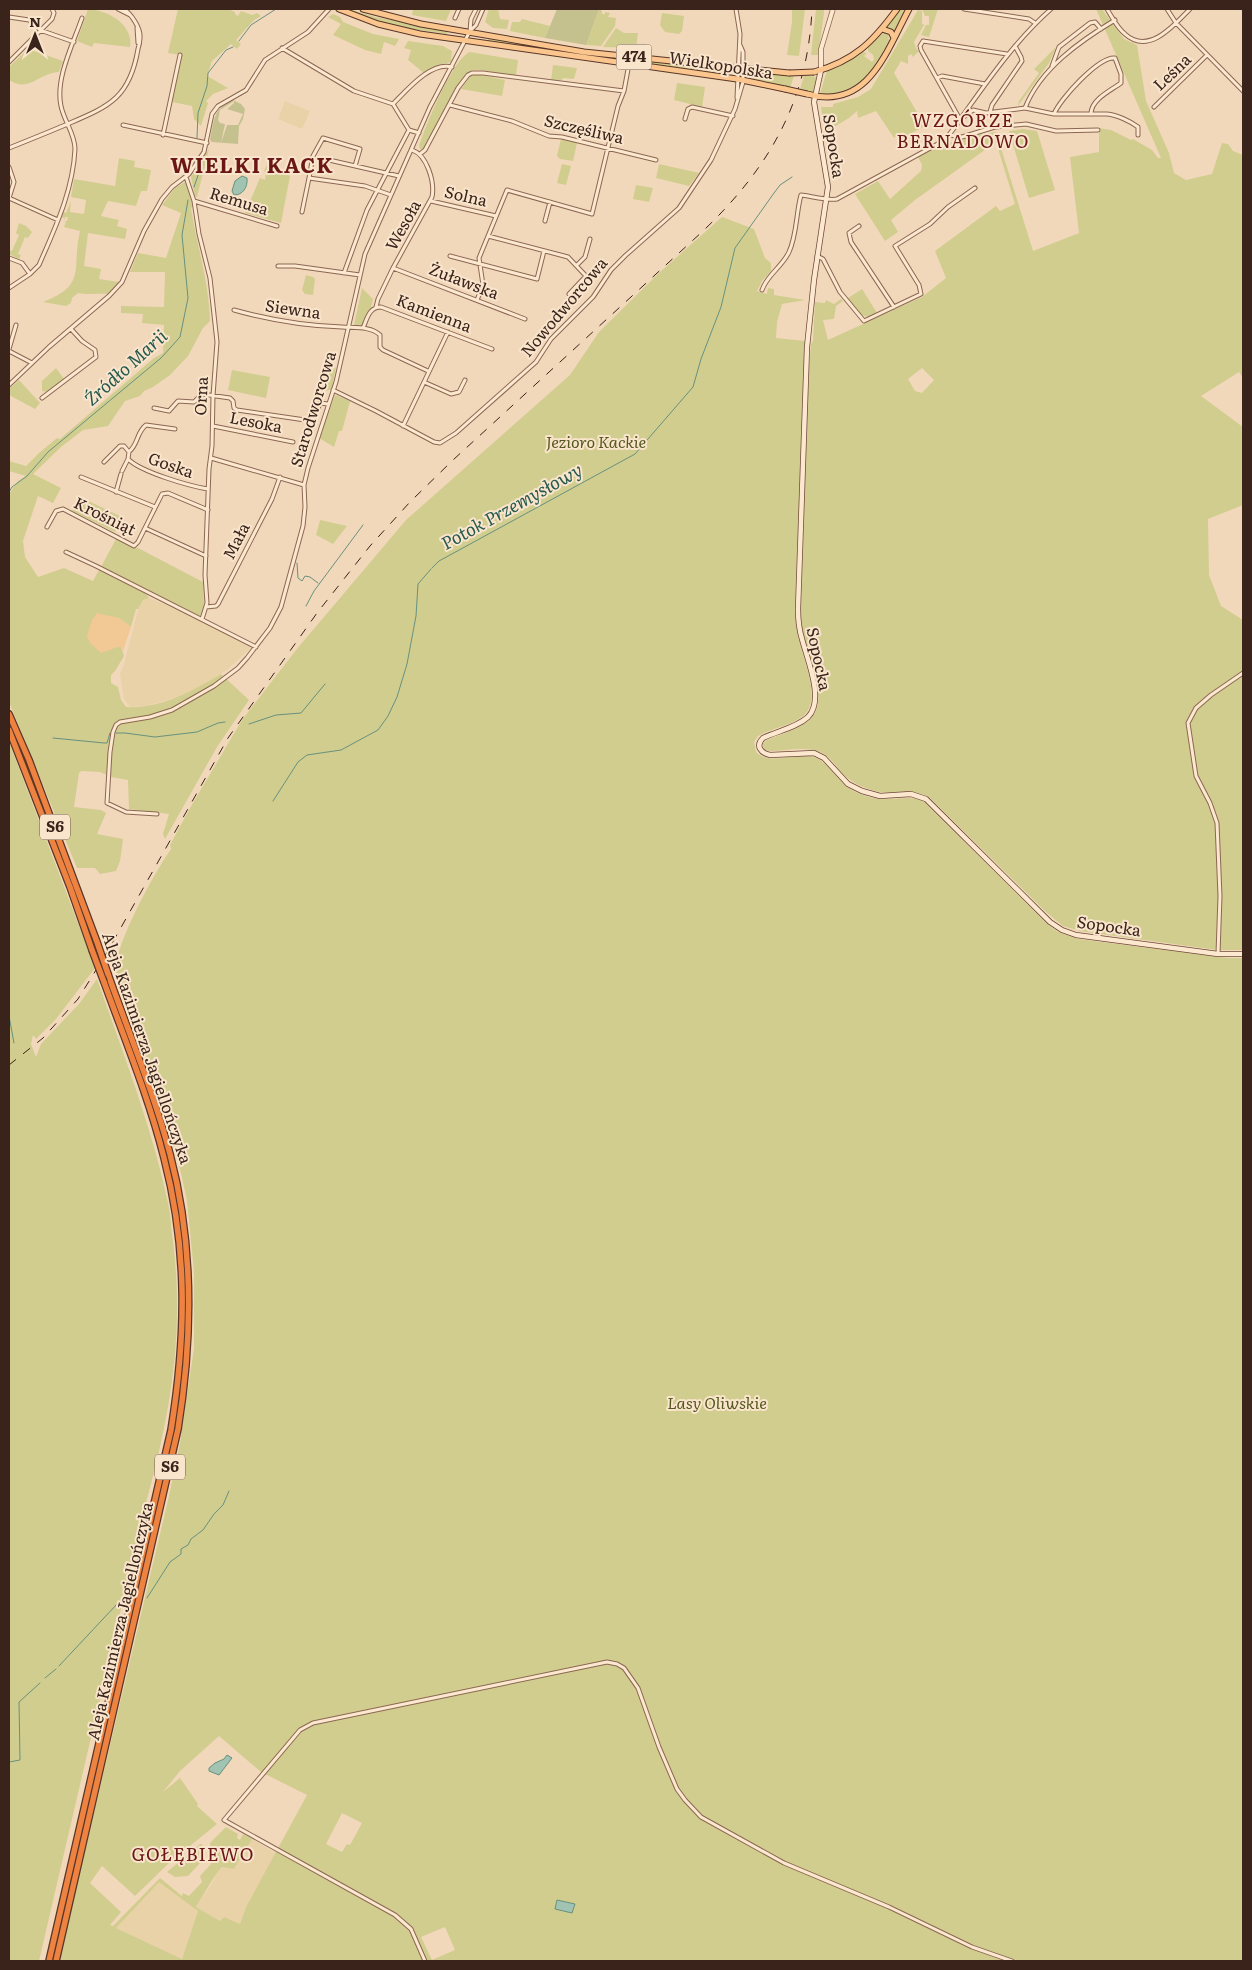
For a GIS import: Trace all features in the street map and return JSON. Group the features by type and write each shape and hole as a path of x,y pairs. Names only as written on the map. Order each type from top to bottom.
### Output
{"highway":[{"name":"Aleja Kazimierza Jagiellończyka","path":"9,714 38,784 97,942 160,1119 175,1175 188,1258 189,1336 185,1385 178,1430 56,1961"},
{"name":"Aleja Kazimierza Jagiellończyka","path":"9,730 67,878 149,1108 168,1175 181,1258 183,1337 179,1378 169,1439 49,1961"}],"main road":[{"name":"Wielkopolska","path":"339,9 397,29 740,79 826,98 839,96 860,87 873,74 909,9"},
{"name":"Wielkopolska","path":"363,9 410,22 584,52 789,73 814,72 840,63 873,40 897,9"},
{"path":"882,29 891,32 894,38"},
{"name":"Sopocka","path":"820,70 815,97 827,180 807,355 798,609 800,632 812,675 815,700 812,712 806,718 762,738 759,748 763,753 770,755 814,753 824,758 848,784 862,791 880,796 911,794 926,799 1050,922 1066,932 1082,936 1218,954 1243,954"}],"street":[{"path":"9,61 54,16 52,9"},
{"path":"118,9 131,16"},
{"path":"9,148 100,111 116,99 130,80 139,44 136,32 137,26 124,9"},
{"path":"9,385 122,282 153,214 168,192 186,177 202,156 215,108 246,90 262,63 308,32 329,9"},
{"path":"455,18 459,9"},
{"path":"470,32 471,19 476,9"},
{"name":"Starodworcowa","path":"256,647 276,616 287,589 303,526 305,507 304,485 333,390 367,249 437,92 465,40 476,25 483,9"},
{"name":"Nowodworcowa","path":"333,390 434,442 440,443 456,433 536,362 550,338 592,297 611,270 679,208 711,160 733,116 737,98 743,52 740,45 736,9"},
{"path":"820,70 822,44 833,9"},
{"path":"964,9 1029,19 1035,23"},
{"path":"762,290 767,279 780,266 790,250 801,195 833,200 838,199 936,146 950,135 1007,54 1035,23 1051,9"},
{"path":"1107,9 1126,36 1143,41 1159,37 1190,9"},
{"name":"Leśna","path":"1167,9 1176,23 1243,90"},
{"path":"9,16 29,20 40,30 74,42"},
{"path":"9,288 30,274 39,265 70,188 74,142 60,105 59,92 62,76 82,18"},
{"path":"1052,66 1114,20"},
{"path":"1026,108 1030,98 1052,66 1059,47 1090,23 1095,22 1101,29"},
{"path":"961,119 921,50 920,46 923,41 1007,54"},
{"path":"990,112 992,105 1022,61 1022,57 1014,46"},
{"path":"282,48 354,91 393,104 409,130 419,133"},
{"path":"163,135 180,55"},
{"name":"Leśna","path":"1154,107 1207,55"},
{"path":"1054,114 1067,93 1080,79 1108,58 1115,58 1122,74 1121,83 1093,104 1092,114"},
{"path":"545,221 550,202 592,214 618,106 624,91 629,64"},
{"path":"393,104 419,78 442,66 452,66"},
{"path":"412,150 420,154 425,150 461,83 468,75 476,72 624,91"},
{"path":"937,78 942,76 986,84"},
{"name":"Szczęśliwa","path":"450,106 512,121 548,136 562,137 608,147 656,160"},
{"path":"685,120 688,109 692,107 733,116"},
{"path":"961,119 973,110 990,112 1026,108 1054,114 1113,115 1134,124 1138,128 1138,135"},
{"path":"950,135 962,137 995,127 1026,124 1049,130 1098,130"},
{"path":"123,125 207,143"},
{"path":"344,273 358,233 409,130"},
{"path":"302,212 313,156 323,138 360,149 356,166"},
{"name":"Wesoła","path":"376,307 393,268 431,200 433,185 420,154"},
{"path":"329,160 399,176"},
{"path":"9,167 14,182 9,199 58,220"},
{"name":"Orna","path":"186,177 194,201 199,234 212,288 217,342 208,488 206,607 202,619"},
{"path":"308,178 365,186 391,195"},
{"path":"817,256 823,259 840,292 864,321 918,296 922,291 895,246 930,224 948,207 975,188"},
{"name":"Solna","path":"477,300 483,284 479,258 507,190 550,202"},
{"name":"Solna","path":"431,200 496,216"},
{"name":"Remusa","path":"194,201 276,226"},
{"path":"859,226 849,233 851,242 894,308"},
{"path":"488,236 568,256 586,277 569,294"},
{"path":"577,265 585,257 590,239"},
{"path":"450,256 537,279 544,250"},
{"path":"9,258 22,263 30,274"},
{"path":"278,266 295,266 360,275"},
{"name":"Żuławska","path":"393,268 525,319"},
{"name":"Kamienna","path":"363,328 368,315 376,307 386,308 492,349"},
{"name":"Siewna","path":"234,310 292,322 349,327"},
{"path":"16,325 9,350 32,363"},
{"path":"349,327 363,328 378,333 381,337 380,347 383,350 428,371"},
{"path":"42,398 96,357 95,350 79,338 71,329"},
{"path":"402,426 448,332"},
{"path":"424,382 451,394 459,392 465,380"},
{"path":"154,408 169,411 180,401 194,402 200,394 231,399 236,410 304,420 316,416 320,403 328,404"},
{"name":"Goska","path":"116,492 121,472 128,460 129,452 136,445 141,429 146,425 175,429"},
{"name":"Lesoka","path":"213,426 294,442"},
{"name":"Goska","path":"104,462 120,446 124,446 129,452"},
{"path":"211,458 304,485"},
{"name":"Goska","path":"128,460 140,468 194,486 208,488"},
{"path":"82,477 155,507"},
{"name":"Mała","path":"206,607 218,604 272,499 280,477"},
{"path":"145,528 160,496 164,493 208,510"},
{"name":"Krośniąt","path":"47,527 56,511 63,508 134,546 145,528 206,556"},
{"path":"66,552 256,647 238,668 214,686 172,710 120,722 116,726 112,736 107,803 126,812 157,814"},
{"path":"1218,954 1220,896 1217,823 1214,811 1196,776 1188,723 1196,708 1243,673"},
{"path":"425,1961 411,1929 395,1915 224,1820 300,1730 313,1723 607,1662 624,1668 638,1688 659,1748 677,1789 684,1800 701,1817 784,1863 897,1911 977,1950 1012,1961"}],"shaded area":[{"path":"557,9 599,9 586,45 545,38"},
{"path":"233,100 241,104 245,109 239,126 238,144 221,143 212,142 210,140 216,116 218,111","holes":["234,101 227,109 243,114 238,125 227,125 221,143 225,124 220,123 218,120 220,110"]},
{"path":"285,101 310,111 302,129 278,119"},
{"path":"242,176 247,178 246,187 240,194 234,195 232,191 235,181"},
{"path":"149,598 171,607 251,648 227,670 201,686 175,698 146,706 130,707 124,699 120,674 139,606 143,600"},
{"path":"227,1755 232,1758 219,1775 209,1771 209,1768"},
{"path":"252,1839 276,1853 246,1907 240,1924 224,1917 220,1921 196,1907 219,1869 222,1867 234,1869"},
{"path":"159,1881 198,1911 182,1959 116,1928"},
{"path":"557,1900 575,1904 572,1913 555,1909"}],"green space":[{"path":"88,9 104,12 118,20 128,32 130,47 94,43 92,47 77,41"},
{"path":"178,9 228,9 235,12 238,16 241,11 252,15 257,13 261,16 254,20 236,40 241,44 237,49 231,44 212,61 207,76 228,88 213,94 206,101 208,103 201,126 194,119 192,106 172,102 181,55 168,53"},
{"path":"350,9 375,17 448,30 447,34 392,26 350,11"},
{"path":"413,9 451,9 446,21 412,15"},
{"path":"489,9 498,9 500,19 509,20 507,29 493,28 485,22"},
{"path":"599,9 602,11 602,14 605,14 605,12 610,13 608,17 616,18 615,26 601,46 586,45"},
{"path":"792,9 805,9 799,56 787,55"},
{"path":"816,9 824,9 824,13 818,55 811,55"},
{"path":"900,9 906,9 893,33 887,28"},
{"path":"922,9 938,9 929,37 921,35 926,25 929,25 929,16 925,16"},
{"path":"1096,9 1102,9 1124,39 1137,45 1146,101 1169,153 1174,173 1186,180 1212,174 1222,143 1228,144 1233,151 1243,155 1243,378 1239,372 1201,396 1243,427 1243,505 1208,519 1209,575 1221,606 1243,620 1243,950 1217,950 1080,931 1063,926 1046,912 929,797 914,792 880,792 856,784 842,773 830,758 814,750 770,751 765,750 763,746 763,743 767,740 797,728 808,721 817,709 818,688 801,620 809,368 811,344 813,341 815,302 825,303 826,300 834,304 841,299 843,301 836,306 834,319 823,320 828,340 922,297 946,278 935,251 996,206 1000,211 1015,204 996,142 915,200 891,220 898,232 885,241 855,194 878,181 890,199 921,171 922,165 918,157 956,140 996,132 1033,251 1079,233 1070,157 1099,152 1099,128 1111,130 1131,140 1133,139 1152,150 1158,158 1161,158","holes":["922,368 934,380 922,393 915,391 908,379"]},
{"path":"918,10 922,11 922,23 924,25 914,42 919,51 913,57 911,54 908,56 908,64 901,61 894,73 925,126 906,136 903,132 894,138 876,111 858,118 857,111 825,132 821,107 833,107 833,104 858,97 871,89"},
{"path":"662,13 684,16 682,31 679,34 665,32 660,25"},
{"path":"333,14 340,17 343,22 373,34 399,39 395,46 384,42 381,54 365,50 333,35 341,24 328,17"},
{"path":"522,19 550,26 545,38 510,31 512,22 520,22"},
{"path":"616,28 624,33 638,33 636,48 603,47"},
{"path":"883,33 888,33 889,41 872,73 856,87 839,94 820,94 827,70 854,58 862,52 867,53 864,56 872,62 874,59 873,55 868,51 868,47"},
{"path":"488,38 556,49 724,70 724,73 664,67 488,41"},
{"path":"408,41 443,46 452,51 451,62 438,65 424,73 408,60 411,50 404,48"},
{"path":"1056,47 1049,63 1018,106 1019,101 1039,73 1034,69"},
{"path":"28,49 63,61 59,72 23,84 9,80 9,67"},
{"path":"470,52 518,60 516,75 472,70 460,82 424,149 420,149 419,146 427,124 440,94 455,67"},
{"path":"553,65 577,68 574,79 563,78 562,80 551,81"},
{"path":"753,72 794,76 790,88 753,79"},
{"path":"476,74 505,80 502,96 461,89 471,75"},
{"path":"804,75 816,77 817,80 813,93 800,90"},
{"path":"677,83 705,87 702,107 674,100"},
{"path":"1023,129 1037,131 1055,190 1029,198 1009,131"},
{"path":"561,139 577,143 573,161 560,159 557,156"},
{"path":"209,149 197,197 195,196 191,177"},
{"path":"119,158 135,161 134,167 151,170 147,191 141,191 136,206 108,201 101,216 119,220 117,226 127,229 125,239 88,233 84,266 101,269 99,279 119,282 108,294 78,293 72,298 71,303 66,306 43,302 57,296 66,289 72,282 75,274 80,231 64,227 66,222 64,221 67,221 68,217 65,217 65,219 62,217 63,212 66,213 71,201 70,212 84,214 86,200 71,197 74,179 115,186"},
{"path":"562,164 571,166 566,185 557,183"},
{"path":"659,164 699,173 689,186 656,178"},
{"path":"267,165 290,176 281,223 245,213 260,178 265,180 266,173 264,171"},
{"path":"185,182 193,207 191,208 205,278 210,321 203,328 188,356 170,375 144,391 140,396 125,401 108,426 83,430 61,447 33,474 61,488 53,503 38,496 23,541 25,557 38,577 64,568 93,581 99,570 146,594 149,598 143,600 138,609 136,609 131,627 119,618 118,647 121,647 124,656 111,675 111,683 118,687 121,700 126,707 151,705 176,698 221,674 249,700 217,747 165,839 163,834 169,814 129,809 128,780 111,777 100,772 81,771 79,773 74,807 101,810 106,813 97,834 123,839 120,861 116,871 100,874 95,868 77,868 9,702 9,494 18,481 26,476 9,471 9,461 26,466 57,438 60,439 154,358 163,353 164,325 142,323 143,314 121,313 121,306 164,307 165,272 130,272 138,253 166,258 181,213 162,205 175,188"},
{"path":"636,185 653,188 649,202 633,199"},
{"name":"Lasy Oliwskie","path":"722,217 754,229 765,258 771,263 771,271 762,281 757,291 767,294 768,288 774,289 774,295 805,300 782,304 777,322 776,338 805,341 795,609 798,635 810,681 811,701 803,716 787,725 758,736 754,742 756,752 767,758 815,757 821,760 846,786 861,794 879,799 910,798 923,801 1047,924 1058,932 1078,939 1228,958 1243,958 1243,1961 59,1961 169,1496 180,1443 194,1348 194,1272 187,1201 162,1107 115,972 117,959 128,927 146,891 171,849 170,845 190,808 242,720 296,650 406,520 570,375 599,332 659,273","holes":["219,1736 261,1772 307,1795 246,1907 240,1924 224,1917 220,1921 196,1907 222,1867 234,1869 252,1839 243,1834 240,1840 237,1838 238,1834 226,1827 210,1843 212,1854 209,1861 211,1864 200,1876 202,1882 189,1896 183,1893 182,1896 160,1878 113,1926 110,1925 121,1912 90,1883 102,1866 135,1896 169,1863 217,1824 197,1806 198,1804 180,1778 163,1792 180,1771","342,1813 362,1823 350,1845 347,1844 342,1852 326,1844","159,1882 198,1911 182,1959 116,1928","445,1927 455,1950 432,1960 421,1937"]},
{"path":"19,223 26,226 32,232 28,238 25,237 18,254 21,255 19,259 9,254 9,250 12,251 19,235 16,233"},
{"path":"306,275 315,279 313,295 305,294 302,290"},
{"path":"362,288 373,299 371,307 373,308 366,315 361,327 354,325"},
{"path":"862,289 877,313 868,317 862,315 848,298"},
{"path":"336,367 332,389 326,391 323,387 326,376"},
{"path":"56,368 64,379 47,392 42,391 42,381"},
{"path":"232,370 270,377 266,398 228,390"},
{"path":"19,380 40,403 35,409 9,395 9,389"},
{"path":"335,395 350,401 342,431 339,431 334,447 319,438"},
{"path":"80,497 122,517 115,532 72,511"},
{"path":"320,520 347,526 333,544 316,535"},
{"path":"116,539 133,548 138,548 203,582 204,608 200,616 101,567"},
{"path":"9,742 95,968 56,1019 36,1039 33,1035 31,1044 36,1057 41,1044 79,1004 97,979 136,1090 161,1175 170,1213 177,1312 176,1346 172,1379 160,1445 39,1961 9,1961"},
{"path":"202,1844 203,1860 188,1876 175,1877 167,1872"}],"sand":[{"path":"97,613 119,618 131,627 123,651 121,647 118,647 101,653 90,643 87,636 92,620"}],"waterway":[{"name":"Źródło Marii","path":"239,41 251,25 276,9"},
{"name":"Źródło Marii","path":"197,138 198,113 207,86 208,73 226,50 233,47"},
{"name":"Źródło Marii","path":"194,187 203,161"},
{"name":"Potok Przemysłowy","path":"432,568 439,561 635,454 693,387 701,359 721,307 735,248 780,185 792,177"},
{"name":"Źródło Marii","path":"9,492 12,487 27,476 48,452 161,358 180,337 188,298 182,235 188,200"},
{"path":"306,606 314,591 363,525"},
{"path":"297,563 298,578 302,581 305,576 310,577 318,583"},
{"name":"Potok Przemysłowy","path":"273,801 298,762 307,755 341,750 378,730 388,716 397,697 407,664 416,616 418,584 431,569"},
{"path":"249,724 276,715 301,713 325,684"},
{"path":"116,733 155,737 197,732 225,722"},
{"path":"53,738 107,743 110,733"},
{"name":"Źródło Marii","path":"9,1016 14,1043"},
{"name":"Źródło Marii","path":"9,1115 9,1135"},
{"path":"147,1598 170,1562 181,1554 181,1549 188,1545 191,1539 203,1530 223,1505 229,1491"},
{"path":"59,1666 118,1603"},
{"path":"45,1678 56,1669"},
{"path":"9,1762 20,1760 19,1702 40,1683"}],"railway":[{"path":"9,1065 43,1038 78,999 106,954 228,738 317,613 370,546 410,502 453,460 703,231 747,183 781,131 793,103 803,74 809,42 812,9"}],"district":[{"name":"WZGÓRZE BERNADOWO","path":"963,131"},
{"name":"WIELKI KACK","path":"252,166"},
{"name":"GOŁĘBIEWO","path":"193,1855"}],"park label":[{"name":"Jezioro Kackie","path":"596,442"}]}
